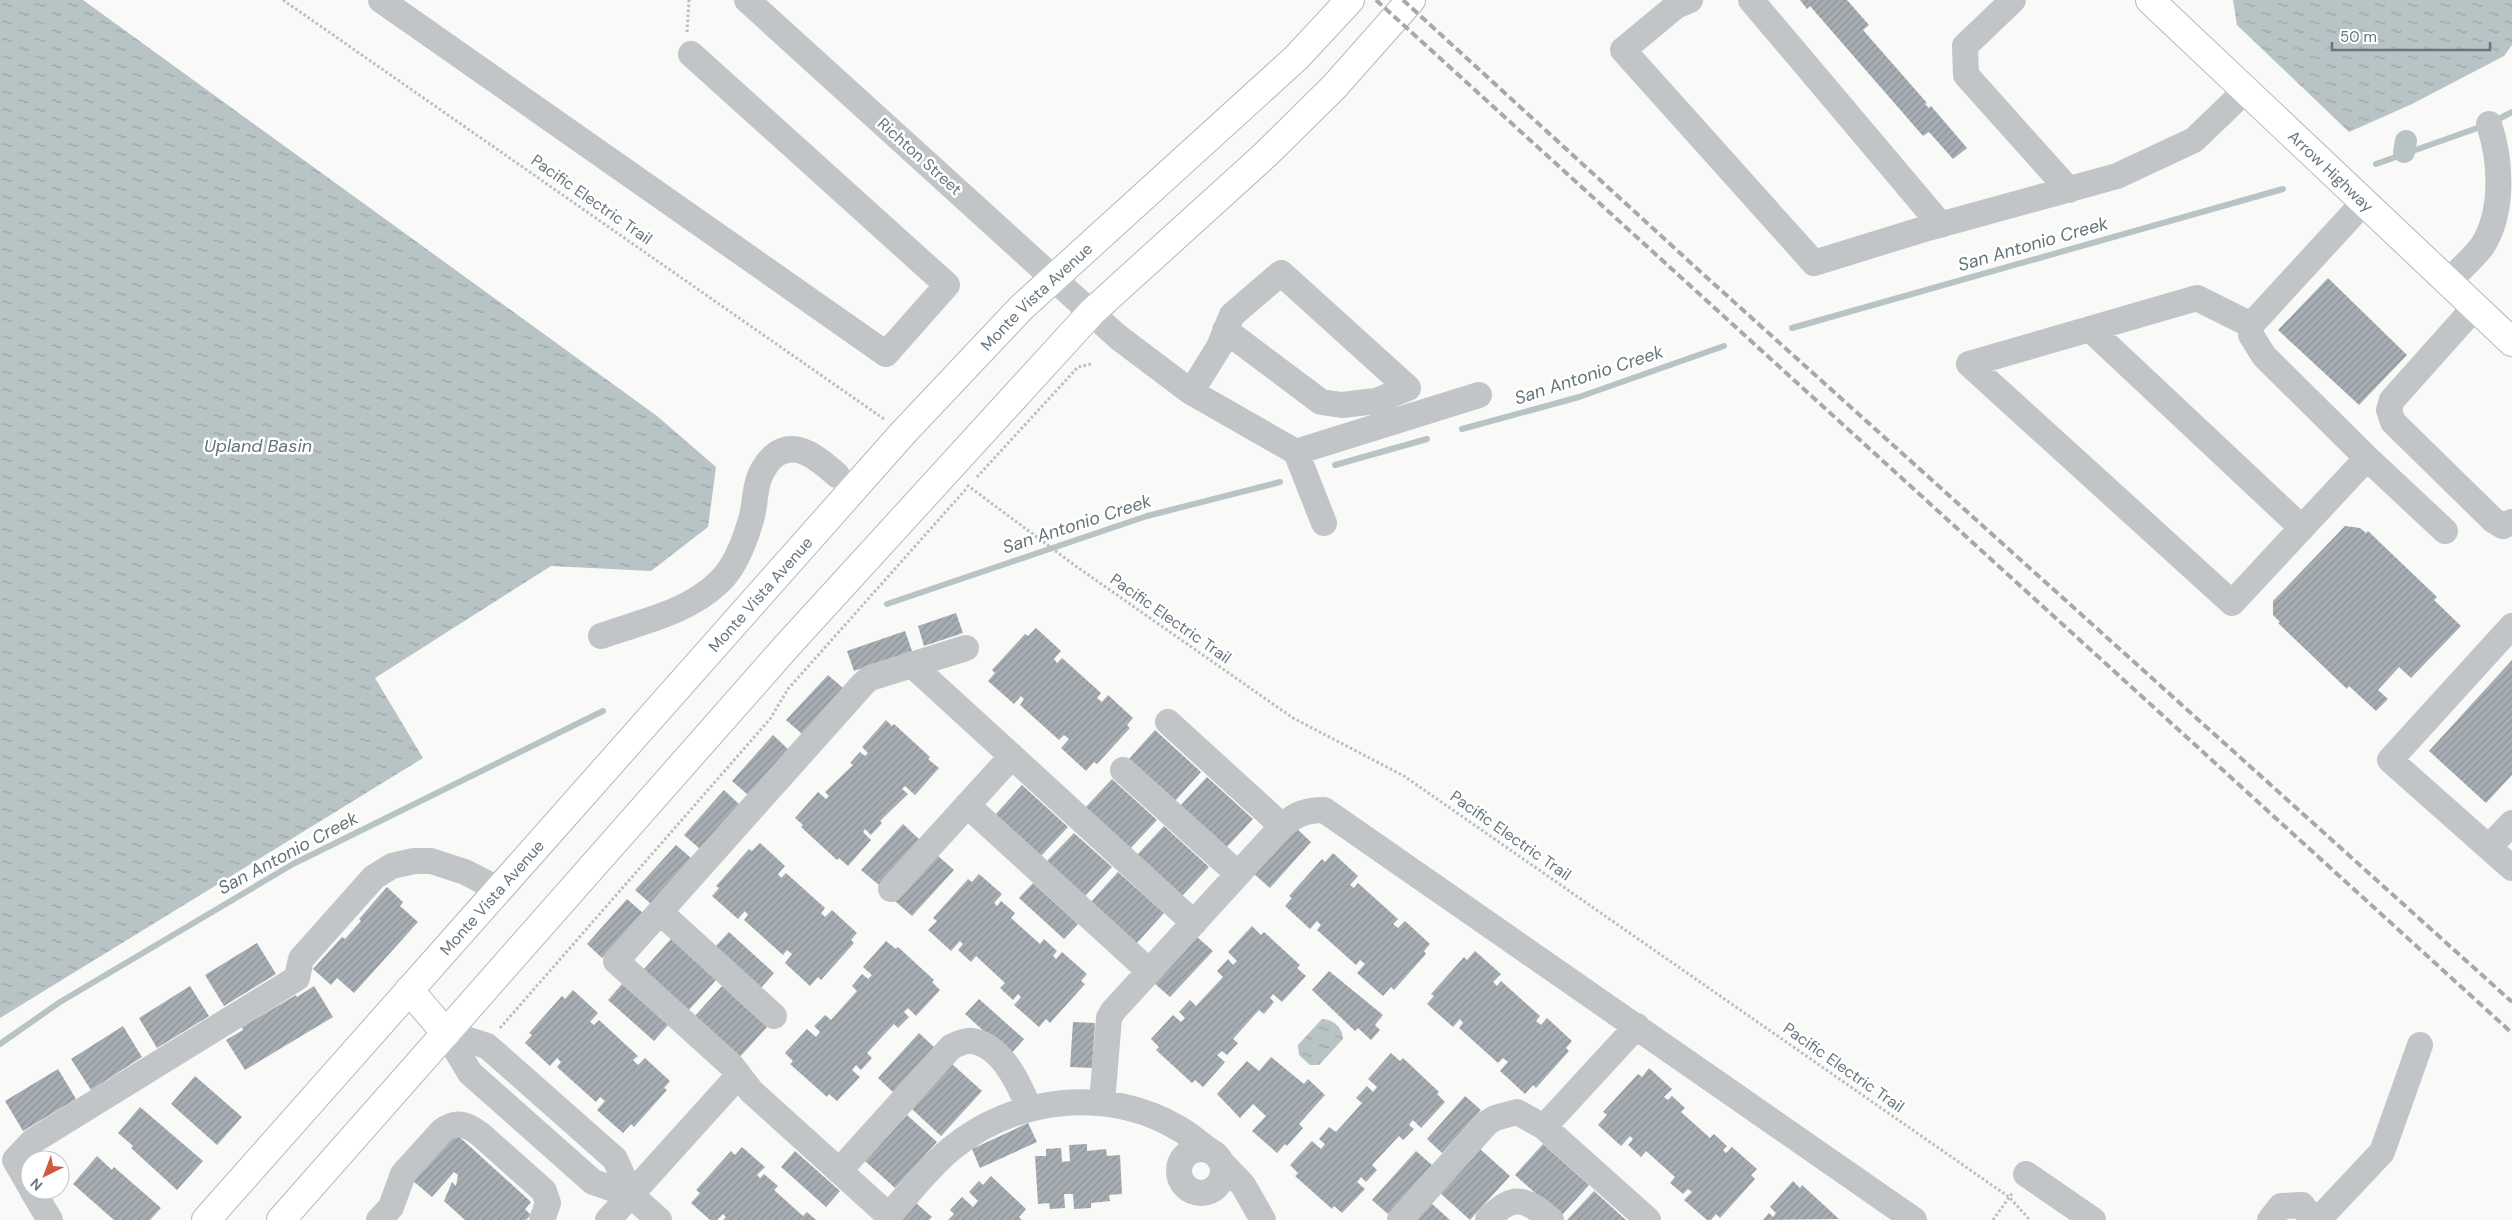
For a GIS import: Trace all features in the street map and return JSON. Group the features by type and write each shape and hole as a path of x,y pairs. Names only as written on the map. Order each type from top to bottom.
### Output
{"main road":[{"name":"Monte Vista Avenue","path":"206,1220 498,889 894,426 1053,278 1194,153 1296,58 1350,0"},
{"path":"281,1220 786,647 958,478 1092,312 1265,155 1334,87 1411,0"},
{"name":"Arrow Highway","path":"2150,0 2512,342"},
{"path":"409,990 446,1033"}],"street":[{"path":"381,0 886,354 947,285 689,44"},
{"name":"Richton Street","path":"747,0 1118,336 1192,392 1296,452"},
{"path":"1690,0 1676,6 1623,50 1814,263 2117,176 2194,140 2246,90"},
{"path":"1751,0 1941,225"},
{"path":"2013,0 1965,46 1966,75 2069,190"},
{"path":"2448,282 2482,246 2492,226 2498,188 2497,148 2489,124"},
{"path":"2364,202 2251,325 2250,335 2264,356 2367,458 2445,531"},
{"path":"1192,392 1219,347 1225,330 1232,315 1281,274 1408,388 1376,401 1342,405 1321,402 1225,330"},
{"path":"2251,325 2196,298 1969,364 2232,603 2367,458"},
{"path":"2475,307 2392,400 2389,410 2393,422 2493,520 2503,526 2512,522"},
{"path":"2090,329 2302,528"},
{"path":"1324,523 1296,452 1479,395"},
{"path":"601,636 696,601 719,582 735,559 751,522 758,480 769,461 780,452 797,449 820,459 837,475"},
{"path":"2512,626 2390,760 2512,868"},
{"path":"966,648 870,678 863,684 616,961 731,1065 751,1091 889,1216 929,1170 961,1141 1006,1116 1029,1108 1060,1103 1102,1103 1124,1107 1166,1122 1215,1156 1243,1185 1263,1220"},
{"path":"911,664 1194,923"},
{"path":"1168,722 1282,826"},
{"path":"891,889 1012,756"},
{"path":"1123,770 1238,874"},
{"path":"967,805 1149,971"},
{"path":"1102,1103 1109,1018 1149,971 1282,826 1295,815 1309,810 1324,810 1637,1026 1911,1219"},
{"path":"2489,847 2512,823"},
{"path":"24,1150 33,1141 297,978 301,959 374,877 392,866 414,861 431,861 465,872 498,889"},
{"path":"660,912 774,1016"},
{"path":"1544,1127 1637,1026"},
{"path":"446,1033 470,1073 593,1182 631,1195 659,1220"},
{"path":"840,1171 950,1047 962,1042 972,1041 987,1048 1010,1068 1029,1108"},
{"path":"2318,1220 2382,1152 2420,1046"},
{"path":"608,1220 739,1076"},
{"path":"1400,1220 1495,1118 1516,1112 1544,1127 1648,1220"},
{"path":"392,1216 403,1174 442,1131 449,1125 458,1124 471,1127 544,1191 548,1203 542,1220"},
{"path":"20,1155 15,1160 20,1169"},
{"path":"2026,1174 2093,1220"},
{"path":"38,1200 50,1220"},
{"path":"1488,1220 1504,1206 1514,1202 1534,1205 1551,1220"},
{"path":"2270,1220 2281,1206 2302,1205 2313,1220"}],"path":[{"name":"Pacific Electric Trail","path":"283,0 894,426"},
{"path":"689,0 689,44"},
{"path":"499,1029 770,719 788,689 958,478 1078,367 1091,364"},
{"name":"Pacific Electric Trail","path":"958,478 1077,567 1293,718 1404,776 2009,1197 2030,1220"},
{"path":"1994,1220 2009,1197"}],"water":[{"name":"Upland Basin","path":"0,0 83,0 657,416 716,467 708,527 651,571 551,566 375,678 423,758 0,1018"},
{"path":"2233,0 2512,0 2512,45 2504,56 2412,104 2349,132 2237,25"},
{"path":"1322,1019 1337,1025 1343,1035 1343,1039 1319,1065 1310,1065 1299,1055 1298,1045"}],"building":[{"path":"1800,0 1847,0 1869,25 1863,30 1927,103 1925,104 1929,108 1931,106 1967,148 1953,159 1929,132 1923,136 1810,6 1807,9"},
{"path":"2328,278 2407,355 2359,405 2278,330"},
{"path":"2345,526 2360,528 2366,533 2368,531 2437,597 2434,600 2461,626 2411,678 2399,667 2378,690 2388,699 2376,711 2349,686 2347,689 2278,623 2280,622 2273,615 2273,601"},
{"path":"956,613 963,633 924,646 918,626"},
{"path":"1036,628 1061,651 1054,659 1057,663 1062,658 1101,693 1097,698 1102,702 1108,695 1133,718 1127,725 1130,728 1097,764 1094,762 1086,771 1061,748 1069,739 1064,735 1059,740 1020,705 1024,699 1021,696 1014,704 988,681 995,673 992,670 1025,634 1028,636"},
{"path":"905,631 912,651 854,671 847,651"},
{"path":"2512,660 2512,775 2486,803 2429,751"},
{"path":"828,675 843,688 802,734 786,720"},
{"path":"886,720 892,726 894,724 930,757 928,759 939,768 915,795 905,786 902,789 908,794 880,821 882,823 871,835 865,829 863,832 871,840 848,866 839,858 837,860 801,827 803,825 795,818 818,792 826,799 829,796 825,792 853,765 850,763 860,752 865,756 868,753 862,747"},
{"path":"1155,730 1201,772 1174,802 1128,760"},
{"path":"773,735 789,750 748,795 732,781"},
{"path":"1207,777 1253,819 1225,849 1179,807"},
{"path":"1112,779 1157,820 1129,850 1084,809"},
{"path":"1022,785 1068,827 1040,857 995,815"},
{"path":"724,790 740,805 700,849 684,835"},
{"path":"903,824 920,840 879,885 861,870"},
{"path":"1164,826 1209,867 1181,897 1136,856"},
{"path":"1296,828 1311,842 1270,888 1254,874"},
{"path":"1074,833 1112,867 1084,897 1046,862"},
{"path":"760,843 785,866 778,874 781,878 786,873 825,908 821,913 825,917 832,910 857,933 851,940 854,943 821,980 818,977 810,986 785,963 792,954 787,950 783,955 744,920 748,915 745,911 738,919 712,896 719,888 716,886 749,849 752,851"},
{"path":"676,845 691,858 651,904 635,890"},
{"path":"1333,853 1358,876 1350,885 1354,888 1358,883 1398,919 1393,924 1398,928 1405,921 1430,944 1424,951 1426,954 1394,990 1391,987 1383,996 1357,973 1365,964 1360,960 1356,965 1317,930 1321,925 1317,921 1310,929 1285,906 1292,898 1289,896 1322,859 1325,862"},
{"path":"937,855 954,870 912,916 895,901"},
{"path":"1118,872 1164,913 1135,945 1090,903"},
{"path":"979,874 1002,894 994,903 997,906 1001,901 1015,913 1011,918 1040,944 1044,939 1057,951 1053,956 1056,959 1062,952 1087,974 1081,981 1085,984 1050,1023 1046,1019 1039,1027 1014,1005 1021,997 1018,994 1013,1000 1000,988 1005,983 976,956 971,962 958,950 963,944 960,941 951,951 928,930 937,921 933,918 968,879 972,882"},
{"path":"1033,883 1078,924 1064,939 1019,898"},
{"path":"387,887 403,902 400,906 418,922 354,993 337,978 331,985 313,969 342,937 345,939 361,921 359,919"},
{"path":"627,899 643,913 602,958 587,944"},
{"path":"1252,926 1261,935 1264,932 1300,965 1297,968 1306,976 1282,1002 1273,994 1270,998 1274,1002 1264,1014 1259,1010 1233,1039 1238,1043 1227,1055 1222,1051 1217,1055 1225,1062 1203,1087 1195,1080 1192,1083 1156,1050 1159,1047 1151,1039 1173,1015 1181,1022 1185,1018 1179,1012 1190,1000 1196,1006 1223,977 1217,971 1228,959 1233,965 1237,961 1228,952"},
{"path":"729,932 774,973 760,989 714,948"},
{"path":"1197,937 1213,951 1170,997 1154,983"},
{"path":"671,939 716,980 688,1011 643,970"},
{"path":"886,941 896,949 898,947 934,980 932,982 940,990 916,1016 908,1008 904,1012 909,1017 898,1028 894,1024 867,1053 872,1058 861,1070 856,1065 852,1070 860,1077 837,1101 829,1094 827,1097 790,1064 793,1061 785,1053 807,1029 816,1037 820,1032 814,1026 825,1015 831,1020 857,991 852,986 862,974 868,979 872,975 863,967"},
{"path":"257,943 276,974 224,1006 205,975"},
{"path":"1475,951 1501,974 1493,982 1497,986 1501,981 1540,1016 1536,1021 1541,1025 1547,1018 1572,1041 1566,1048 1569,1051 1536,1088 1533,1085 1525,1094 1500,1071 1508,1062 1503,1058 1498,1063 1459,1028 1463,1023 1460,1019 1453,1027 1427,1004 1434,996 1431,994 1464,957 1467,960"},
{"path":"1329,971 1383,1015 1375,1025 1380,1030 1371,1040 1358,1028 1355,1031 1312,990"},
{"path":"622,984 668,1025 654,1041 608,1000"},
{"path":"190,986 209,1016 157,1048 139,1018"},
{"path":"314,986 333,1017 245,1070 226,1040 243,1030 242,1027"},
{"path":"722,986 767,1027 739,1058 694,1017"},
{"path":"573,990 598,1013 590,1022 594,1025 599,1020 638,1056 633,1060 638,1065 645,1058 670,1081 664,1088 667,1090 634,1127 631,1124 623,1133 597,1110 605,1101 600,1097 596,1102 557,1067 561,1062 557,1058 550,1066 525,1043 532,1035 529,1033 562,996 565,999"},
{"path":"979,999 1024,1039 1010,1055 965,1014"},
{"path":"1073,1022 1095,1023 1092,1068 1070,1067"},
{"path":"123,1026 142,1057 91,1090 71,1059"},
{"path":"919,1033 934,1047 893,1092 878,1078"},
{"path":"1391,1053 1400,1061 1403,1058 1439,1092 1437,1094 1445,1102 1421,1128 1413,1120 1409,1125 1414,1129 1403,1140 1399,1136 1372,1165 1377,1170 1366,1182 1361,1177 1357,1182 1365,1189 1342,1213 1334,1206 1332,1209 1295,1176 1298,1173 1290,1165 1312,1141 1321,1149 1325,1144 1319,1139 1329,1127 1336,1132 1362,1103 1356,1098 1367,1086 1373,1092 1377,1087 1368,1079"},
{"path":"1271,1057 1304,1084 1308,1079 1325,1095 1299,1124 1303,1128 1287,1146 1285,1144 1277,1153 1252,1131 1266,1116 1253,1104 1240,1118 1217,1094 1247,1061 1259,1071"},
{"path":"952,1064 982,1091 941,1136 912,1109"},
{"path":"1649,1068 1672,1089 1664,1097 1668,1100 1672,1096 1685,1108 1681,1112 1710,1138 1714,1134 1727,1146 1723,1150 1726,1153 1732,1147 1757,1169 1751,1175 1755,1179 1720,1218 1716,1214 1711,1220 1707,1220 1684,1200 1692,1192 1688,1189 1683,1194 1670,1183 1675,1177 1646,1151 1641,1157 1628,1145 1633,1139 1630,1136 1621,1146 1598,1125 1607,1115 1603,1112 1638,1074 1642,1077"},
{"path":"58,1069 76,1099 23,1131 5,1101"},
{"path":"195,1076 242,1117 217,1145 171,1104"},
{"path":"1465,1096 1481,1110 1442,1153 1427,1139"},
{"path":"140,1107 203,1161 177,1190 131,1148 133,1146 118,1133"},
{"path":"907,1115 937,1142 895,1188 865,1161"},
{"path":"1028,1123 1037,1142 980,1168 972,1149"},
{"path":"454,1132 531,1202 525,1209 531,1215 526,1220 465,1220 444,1201 452,1182 456,1186 458,1175 454,1172 432,1197 412,1180"},
{"path":"1087,1144 1087,1151 1106,1149 1107,1156 1120,1155 1122,1194 1109,1195 1110,1201 1091,1203 1091,1208 1074,1209 1073,1194 1064,1194 1065,1208 1050,1209 1049,1203 1038,1204 1035,1156 1046,1156 1046,1149 1061,1148 1062,1162 1070,1161 1069,1145"},
{"path":"1543,1144 1589,1185 1561,1216 1515,1175"},
{"path":"742,1147 765,1167 757,1175 760,1178 764,1174 778,1186 774,1190 803,1216 807,1212 816,1220 723,1220 726,1217 723,1214 717,1220 710,1220 691,1203 700,1193 696,1190 731,1151 735,1155"},
{"path":"1480,1149 1510,1176 1470,1220 1440,1193"},
{"path":"795,1151 840,1191 826,1207 781,1167"},
{"path":"1416,1151 1432,1165 1388,1214 1372,1200"},
{"path":"97,1156 112,1170 114,1167 161,1208 150,1220 114,1220 73,1184"},
{"path":"991,1176 1026,1209 1019,1217 1022,1220 948,1220 954,1214 950,1210 962,1197 973,1207 978,1201 969,1192 979,1181 983,1185"},
{"path":"1793,1181 1800,1188 1802,1185 1839,1219 1763,1220 1769,1213 1773,1217 1776,1213 1770,1207"},
{"path":"1594,1191 1626,1220 1567,1220"},
{"path":"916,1203 932,1217 929,1220 901,1220"},
{"path":"1431,1203 1450,1220 1416,1220"}],"waterway":[{"name":"San Antonio Creek","path":"2493,122 2512,112"},
{"name":"San Antonio Creek","path":"2376,164 2483,126"},
{"path":"2404,152 2406,141"},
{"name":"San Antonio Creek","path":"1792,328 2283,189"},
{"name":"San Antonio Creek","path":"1462,429 1579,397 1724,346"},
{"name":"San Antonio Creek","path":"1335,465 1427,439"},
{"name":"San Antonio Creek","path":"887,604 1147,516 1280,482"},
{"name":"San Antonio Creek","path":"0,1044 60,1002 293,864 603,711"}],"railway":[{"path":"1376,0 2512,1033"},
{"path":"1403,0 1704,275 2512,1002"}]}
